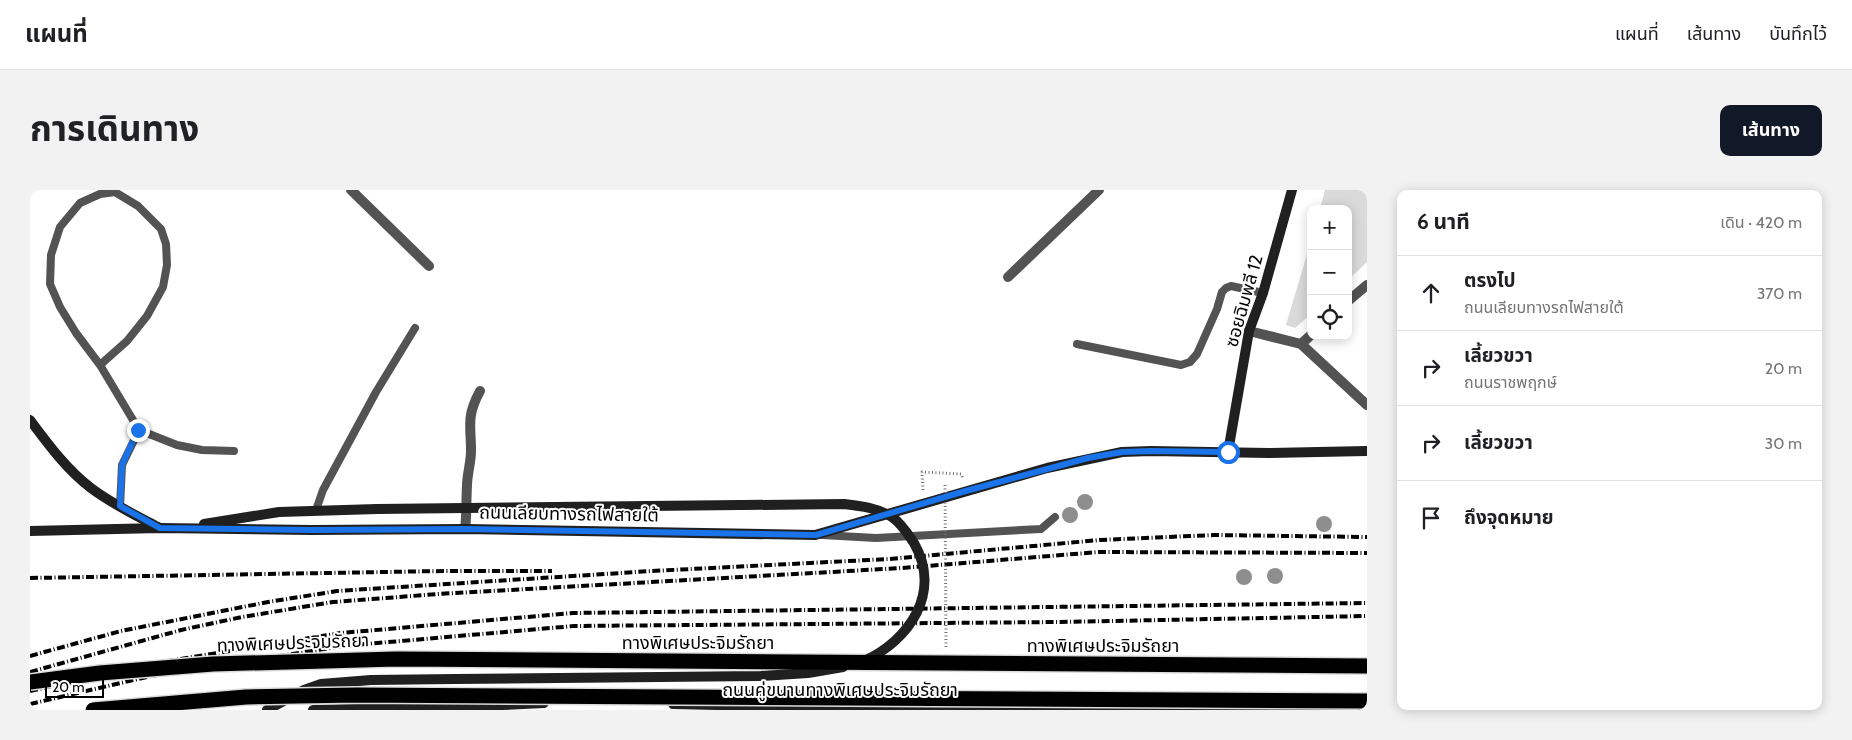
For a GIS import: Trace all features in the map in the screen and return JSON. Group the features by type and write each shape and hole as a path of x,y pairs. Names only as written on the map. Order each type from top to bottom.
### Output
{"highway":[{"name":"ทางพิเศษประจิมรัถยา","path":"30,682 100,673 213,664 396,659 1367,666"},
{"path":"93,710 246,697 356,695 1367,701"}],"main road":[{"name":"ซอยฉิมพลี 12","path":"1228,452 1249,330 1263,293 1292,190"},
{"path":"30,420 64,462 91,488 160,528"},
{"name":"ถนนเลียบทางรถไฟสายใต้","path":"30,531 160,528 312,530 465,529 816,535 962,492 1088,458 1122,452 1269,453 1367,451"},
{"path":"184,528 252,516 316,510 844,504 872,508 893,517 908,533 921,561 924,595 908,627 890,646 875,656 855,664 808,673 761,676 371,680 321,684 304,690 267,710"},
{"name":"ถนนคู่ขนานทางพิเศษประจิมรัถยา","path":"313,710 482,706 567,701 804,708 1367,709"}],"street":[{"path":"351,190 428,266"},
{"path":"1008,277 1099,190"},
{"path":"1352,298 1367,285"},
{"path":"1249,330 1301,344 1367,405"},
{"path":"1301,344 1307,339"},
{"path":"465,529 467,512 466,485 471,452 470,418 472,406 480,392"},
{"path":"742,710 755,706"}],"lane":[{"path":"100,365 127,341 147,316 163,287 167,265 166,244 160,229 138,206 115,192 100,194 80,204 60,227 50,255 50,284 60,307 76,333 100,365 138,430 177,445 202,450 234,452"},
{"path":"1077,344 1181,365 1190,362 1197,354 1217,309 1222,292 1226,288 1231,286 1263,293"},
{"path":"316,510 323,490 376,392 416,328"},
{"path":"120,506 122,465 138,430"},
{"path":"816,535 876,538 1041,529 1055,517"}],"path":[{"path":"923,491 922,472 962,474"},
{"path":"945,485 946,651"}],"shaded area":[{"path":"1325,190 1367,190 1367,262 1352,276 1352,205 1321,205"},
{"path":"1307,254 1307,318 1295,328 1286,325"}],"railway":[{"path":"30,656 121,631 268,602 337,591 652,571 889,559 1100,540 1214,535 1367,537"},
{"path":"30,672 181,630 242,617 333,602 438,594 902,568 1099,552 1367,553"},
{"path":"30,578 552,571"},
{"path":"30,691 149,664 341,633 573,613 1367,603"},
{"path":"30,704 151,676 343,646 574,626 1060,622 1367,616"}],"route":[{"path":"138,430 122,465 120,506 160,528 312,530 465,529 816,535 962,492 1088,458 1122,452 1228,452"}]}
